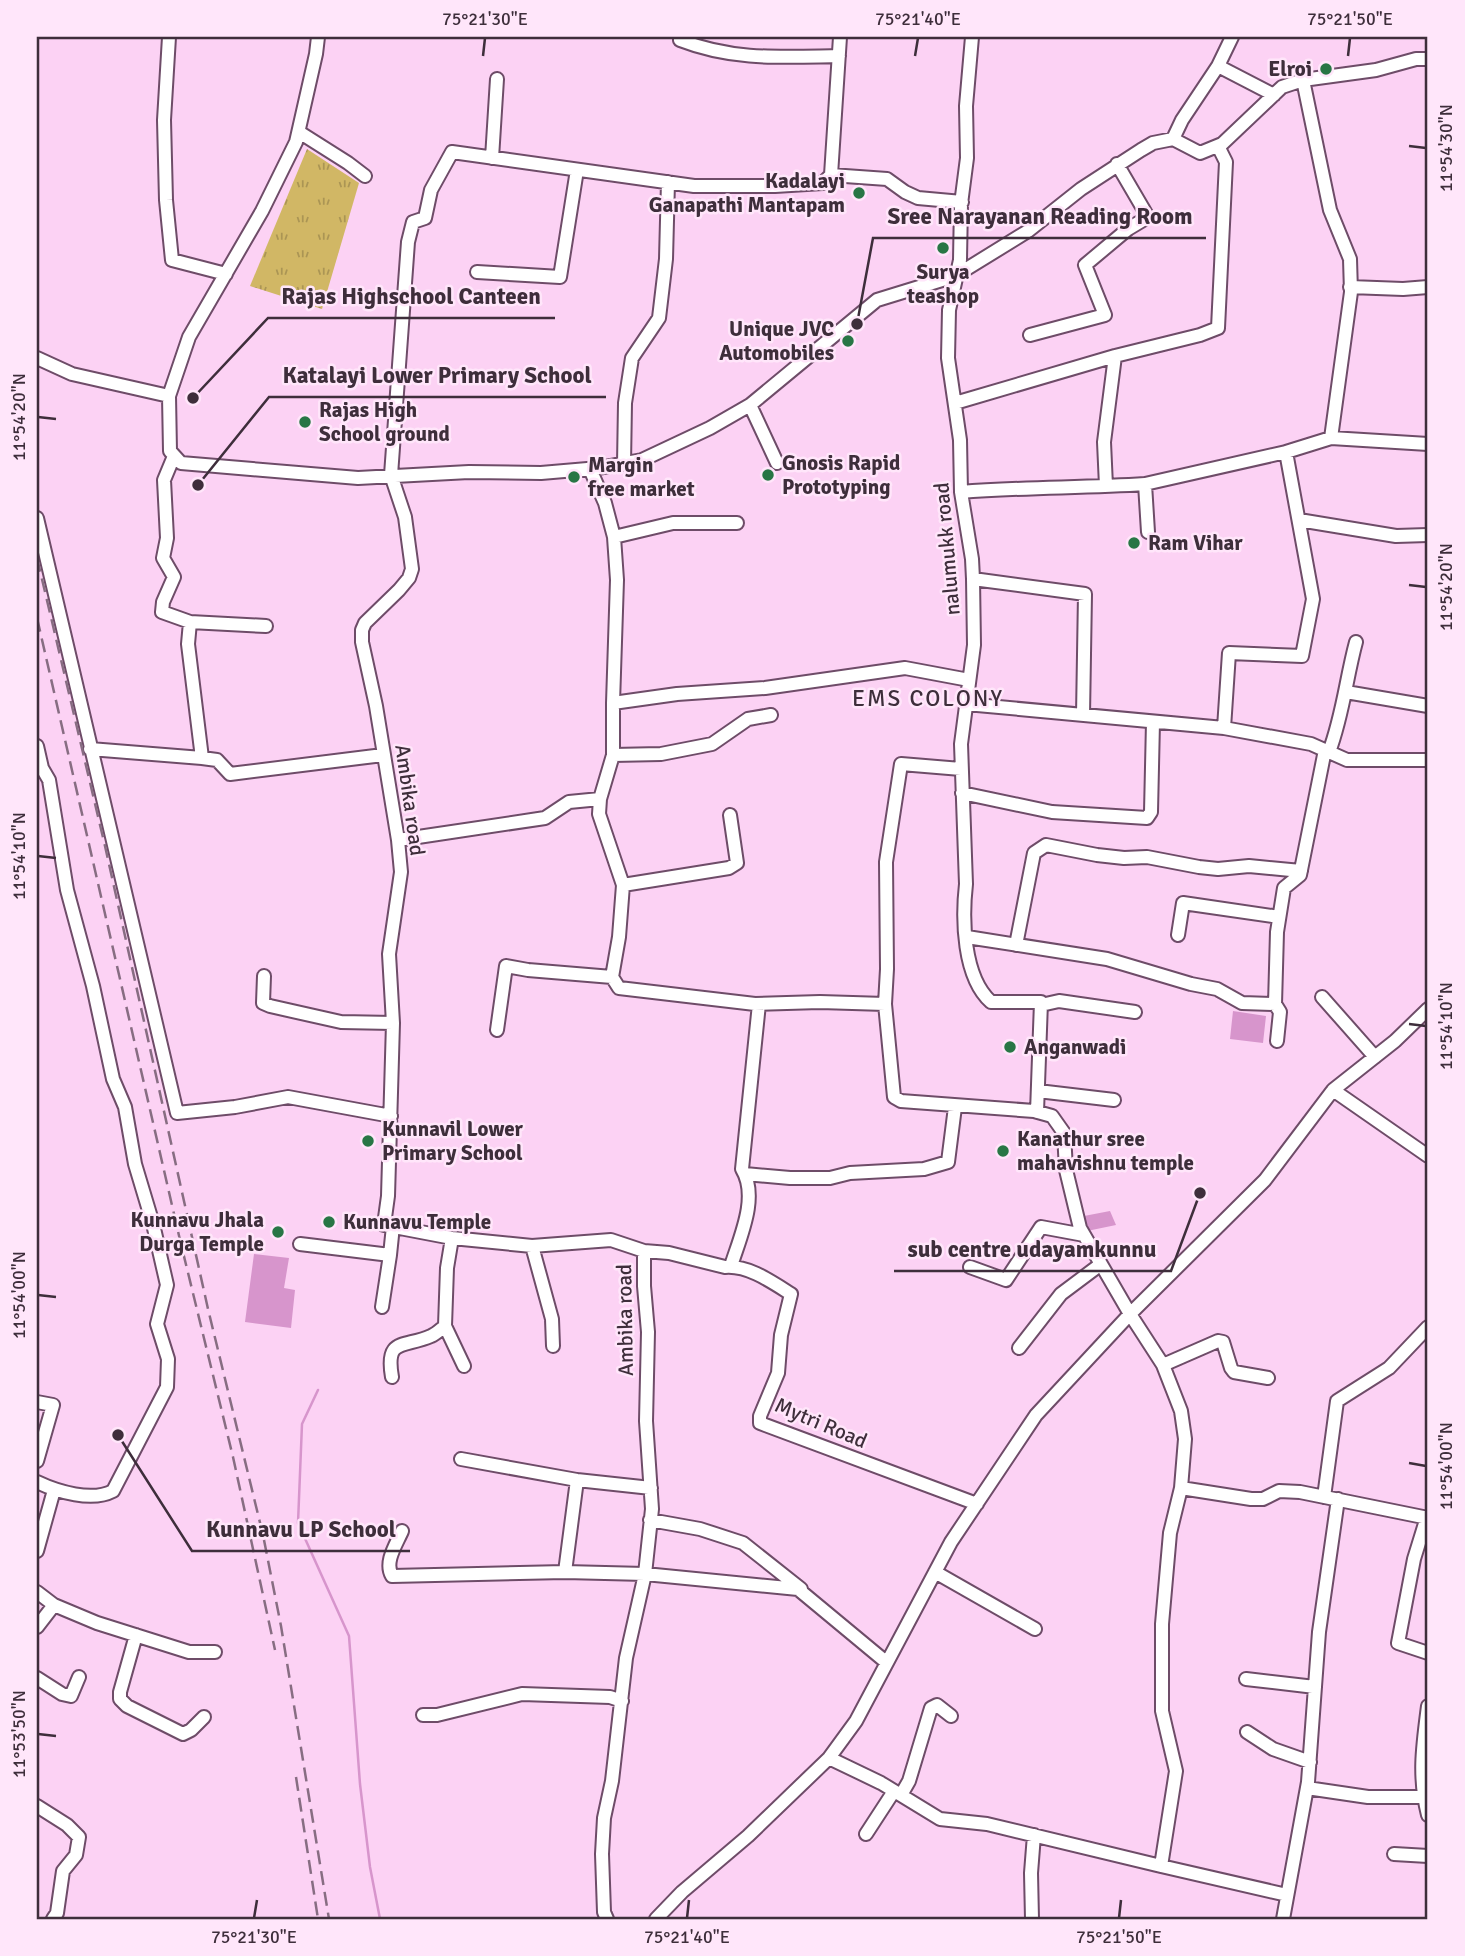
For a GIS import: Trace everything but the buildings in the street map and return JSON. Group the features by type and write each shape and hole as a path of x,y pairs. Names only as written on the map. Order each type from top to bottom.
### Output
{"street":[{"path":"169,37 164,120 166,200 172,260 226,274"},
{"path":"318,37 296,142 262,211 189,337 169,396 170,451 181,463 358,478 469,472 541,473 590,469 642,460 710,428 750,405 877,300 955,276 1028,231 1081,189 1153,143 1173,139 1200,153 1218,146 1282,88 1303,80 1376,70 1416,59 1428,59"},
{"path":"391,475 408,242 413,222 425,218 431,190 452,152 694,186 823,183 831,175 840,37"},
{"name":"nalumukk road","path":"972,37 966,106 967,158 960,260 949,310 948,358 960,440 961,492 973,579 974,645 961,769 964,903 969,962 980,992 991,1002 1041,1002 1041,1005 1059,1001 1135,1012"},
{"path":"1173,139 1182,120 1218,66 1232,37"},
{"path":"676,38 699,48 736,56 839,56"},
{"path":"1218,66 1274,95"},
{"path":"492,158 497,79"},
{"path":"1303,80 1330,210 1350,259 1350,287 1331,438"},
{"path":"299,132 365,176"},
{"path":"955,403 1218,328 1226,162 1218,146"},
{"path":"1030,335 1105,314 1085,265 1128,229 1148,217 1117,164"},
{"path":"477,272 560,278 577,170"},
{"path":"831,175 887,179 918,198 962,202"},
{"path":"624,464 625,403 632,358 659,318 666,259 668,183"},
{"path":"1350,287 1428,287"},
{"path":"1106,486 1104,442 1115,356"},
{"path":"37,358 72,374 169,396"},
{"path":"750,405 776,463"},
{"path":"961,492 1145,484 1286,452 1331,438 1428,444"},
{"path":"1224,728 1229,653 1302,656 1313,599 1286,452"},
{"path":"174,456 164,480 167,538 163,558 174,577 163,602 162,612 190,622 266,626"},
{"path":"590,469 605,503 614,537 617,580 613,755 600,799 599,814 623,885 612,977 619,988 759,1003 885,1004"},
{"name":"Ambika road","path":"391,475 405,517 412,569 409,578 365,623 362,630 398,840 401,872 389,954 393,1023 391,1116 384,1225 452,1238 533,1246 611,1240 644,1251 648,1332 646,1421 652,1509 645,1574 626,1658 612,1781 604,1818 601,1854 604,1912 607,1919"},
{"path":"1145,484 1148,532"},
{"path":"37,518 177,1113 235,1107 288,1097 391,1116"},
{"path":"1299,520 1396,537 1428,535"},
{"path":"614,537 673,523 737,523"},
{"path":"973,579 1085,594 1083,715"},
{"path":"190,622 188,644 202,758"},
{"path":"1277,1041 1280,1012 1275,1004 1279,917 1284,888 1300,875 1327,751 1339,723 1356,642"},
{"path":"613,704 677,694 765,688 905,668 969,680"},
{"path":"1346,692 1428,706"},
{"path":"966,704 1224,728 1311,744 1347,760 1428,760"},
{"path":"613,755 661,754 712,744 748,719 771,715"},
{"path":"962,793 1052,811 1147,818 1151,812 1153,722"},
{"path":"37,746 67,890 114,1079 125,1107 135,1164 167,1285 158,1324 168,1359 167,1387 113,1491 103,1496 54,1490 37,1482"},
{"path":"90,749 217,760 230,774 383,755"},
{"path":"961,769 901,764 886,862 885,1004 894,1097 901,1101 1037,1112 1052,1116 1064,1133 1066,1170 1080,1228 1163,1365 1181,1411 1185,1439 1181,1488 1170,1534 1162,1624 1162,1711 1176,1771 1161,1866"},
{"path":"398,840 545,818 569,803 600,799"},
{"path":"623,885 729,868 737,863 730,815"},
{"path":"1016,946 1034,853 1046,845 1097,855 1147,857 1218,869 1249,866 1300,871"},
{"path":"1178,935 1183,902 1279,917"},
{"path":"967,937 1107,958 1191,984 1217,989 1242,1003 1275,1004"},
{"path":"497,1030 506,966 612,977"},
{"path":"264,976 263,1003 341,1022 393,1023"},
{"path":"1322,997 1375,1057"},
{"path":"732,1266 747,1211 749,1180 742,1169 759,1003"},
{"path":"1037,1112 1041,1005"},
{"path":"656,1919 829,1758 856,1721 935,1572 1036,1415 1130,1314 1265,1180 1333,1090 1395,1041 1428,1009"},
{"path":"1333,1090 1428,1156"},
{"path":"1038,1091 1114,1100"},
{"path":"745,1174 830,1178 850,1173 924,1168 948,1162 955,1107"},
{"path":"382,1307 393,1226"},
{"path":"970,1267 1006,1280 1041,1227 1084,1235"},
{"path":"452,1238 447,1268 445,1326 464,1366"},
{"path":"300,1244 390,1255"},
{"path":"533,1246 552,1319 553,1346"},
{"name":"Mytri Road","path":"644,1251 669,1253 725,1267 732,1266 767,1278 791,1294 781,1335 778,1373 760,1416 760,1423 977,1504"},
{"path":"1019,1348 1061,1294 1101,1264"},
{"path":"392,1377 391,1352 398,1346 431,1336 445,1326"},
{"path":"1324,1497 1337,1401 1389,1368 1425,1334"},
{"path":"1163,1365 1218,1341 1223,1342 1234,1372 1268,1378"},
{"path":"37,1402 53,1405 37,1461"},
{"path":"461,1459 577,1480 651,1488"},
{"path":"565,1572 577,1480"},
{"path":"1181,1488 1251,1499 1263,1499 1279,1491 1338,1499 1428,1518 1414,1559 1398,1643 1428,1653"},
{"path":"37,1550 54,1490"},
{"path":"1283,1919 1307,1788 1320,1632 1338,1499"},
{"path":"650,1520 700,1529 743,1543 886,1662"},
{"path":"402,1531 390,1558 389,1570 392,1576 565,1572 645,1574 798,1589 886,1662"},
{"path":"935,1572 1035,1629"},
{"path":"37,1592 54,1605 136,1635 189,1652 215,1652"},
{"path":"37,1627 54,1605"},
{"path":"136,1635 120,1699 127,1706 183,1734 204,1717"},
{"path":"37,1678 62,1694 71,1696 79,1677"},
{"path":"1246,1679 1315,1687"},
{"path":"423,1715 522,1694 610,1698 622,1701"},
{"path":"866,1834 909,1781 931,1708 937,1705 951,1716"},
{"path":"1428,1706 1420,1763 1428,1815"},
{"path":"1247,1732 1273,1749 1310,1762"},
{"path":"829,1758 940,1819 987,1824 1287,1895"},
{"path":"1307,1788 1368,1797 1426,1798"},
{"path":"37,1806 67,1825 79,1837 76,1855 63,1871 57,1913 53,1919"},
{"path":"1032,1919 1031,1872 1034,1835"},
{"path":"1394,1854 1428,1856"}],"green space":[{"path":"307,149 359,183 322,309 250,286"}],"shaded area":[{"path":"1233,1011 1266,1016 1263,1043 1230,1039"},
{"path":"1110,1211 1116,1225 1087,1231 1084,1216"},
{"path":"254,1254 289,1258 284,1288 295,1290 291,1328 245,1322"}],"waterway":[{"path":"318,1390 302,1424 298,1523 349,1636 360,1784 370,1867 380,1919"}],"railway":[{"path":"37,558 105,846 208,1309 263,1535 281,1626 329,1919"},
{"path":"37,618 180,1240 233,1457 275,1650"},
{"path":"296,1777 318,1919"}],"place":[{"name":"Elroi","path":"1326,69"},
{"name":"Kadalayi Ganapathi Mantapam","path":"859,193"},
{"name":"Surya teashop","path":"943,248"},
{"name":"Sree Narayanan Reading Room","path":"857,324"},
{"name":"Unique JVC Automobiles","path":"848,341"},
{"name":"Rajas Highschool Canteen","path":"193,398"},
{"name":"Rajas High School ground","path":"305,422"},
{"name":"Gnosis Rapid Prototyping","path":"768,475"},
{"name":"Margin free market","path":"574,477"},
{"name":"Katalayi Lower Primary School","path":"198,485"},
{"name":"Ram Vihar","path":"1134,543"},
{"name":"Anganwadi","path":"1010,1047"},
{"name":"Kunnavil Lower Primary School","path":"368,1141"},
{"name":"Kanathur sree mahavishnu temple","path":"1003,1151"},
{"name":"sub centre udayamkunnu","path":"1200,1193"},
{"name":"Kunnavu Temple","path":"329,1222"},
{"name":"Kunnavu Jhala Durga Temple","path":"278,1232"},
{"name":"Kunnavu LP School","path":"118,1435"}],"district":[{"name":"EMS COLONY","path":"928,698"}]}
